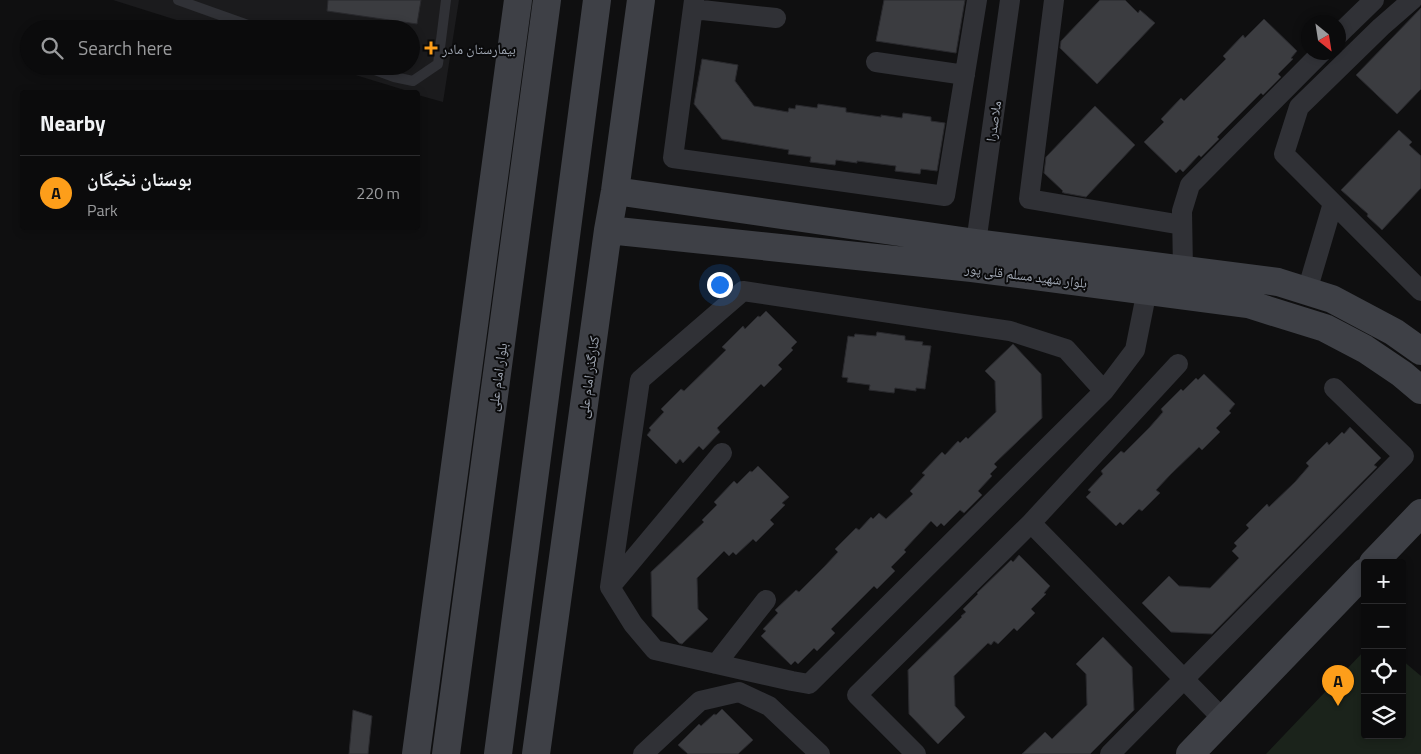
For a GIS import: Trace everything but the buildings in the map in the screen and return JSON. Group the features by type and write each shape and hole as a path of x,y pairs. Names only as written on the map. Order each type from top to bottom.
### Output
{"main road":[{"path":"416,754 518,0"},
{"name":"بلوار امام علی","path":"446,754 547,0"},
{"path":"498,754 597,0"},
{"name":"کنارگذر امام علی","path":"536,754 641,0"},
{"name":"بلوار شهید مسلم قلی پور","path":"615,190 974,255 1147,290 1248,304 1325,328 1365,349 1402,374 1421,390"},
{"name":"بلوار شهید مسلم قلی پور","path":"608,230 1183,270 1278,282 1332,299 1394,332 1421,351"},
{"path":"1377,559 1421,513"},
{"path":"1190,754 1361,576"}],"street":[{"path":"776,18 693,5 673,158 945,196 977,0"},
{"name":"ملاصدرا","path":"974,255 1010,0"},
{"path":"1054,0 1029,199 1182,224"},
{"path":"1346,28 1374,0"},
{"path":"1412,0 1299,107 1284,154 1421,291"},
{"path":"1183,270 1182,211 1190,185 1314,60"},
{"path":"876,62 965,75"},
{"path":"1307,291 1333,204"},
{"path":"1104,391 1066,350 1010,331 743,291 640,380 610,587 633,624 655,650 809,684 1104,391 1135,350 1147,290"},
{"path":"916,754 857,695 1031,523 1178,364"},
{"path":"1110,754 1404,456 1334,388"},
{"path":"610,587 722,453"},
{"path":"1031,523 1223,719"},
{"path":"716,664 766,600"},
{"path":"643,754 700,701 739,692 769,706 813,752"}],"lane":[{"path":"178,0 234,20"},
{"path":"389,75 413,81 438,64 446,0"}],"shaded area":[{"name":"بیمارستان مادر","path":"113,0 459,0 443,102 420,96 420,90 404,90 355,75 420,75 420,20 176,20"},
{"path":"1361,654 1361,739 1406,739 1406,663 1421,676 1421,754 1266,754"}],"place":[{"name":"بیمارستان مادر","path":"431,48"},
{"name":"بوستان نخبگان","path":"1338,706"}]}
